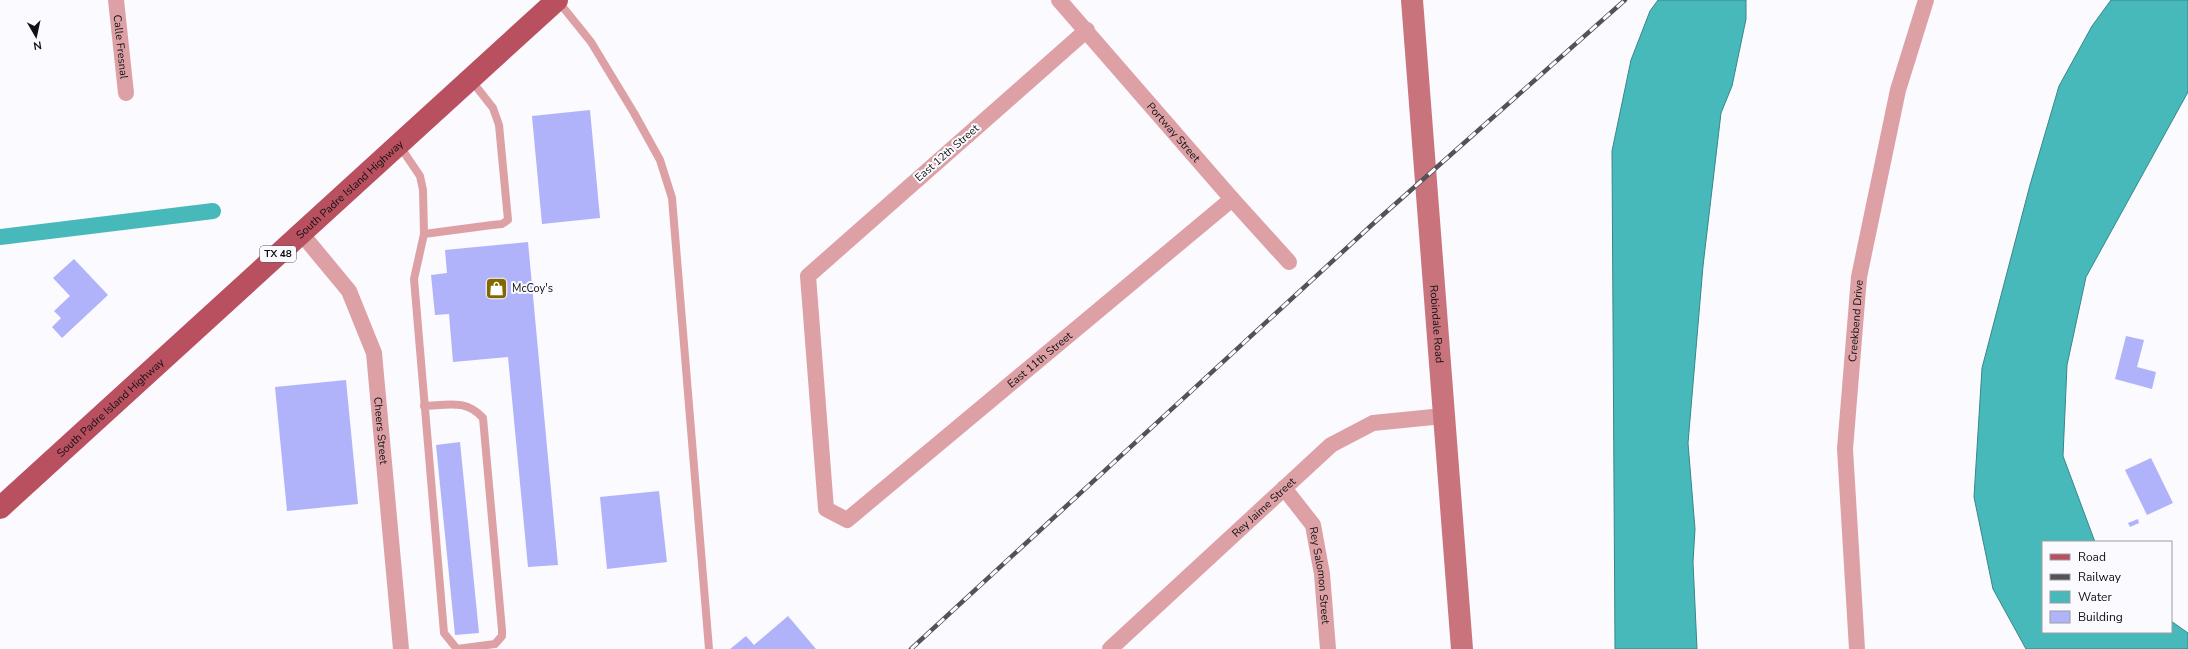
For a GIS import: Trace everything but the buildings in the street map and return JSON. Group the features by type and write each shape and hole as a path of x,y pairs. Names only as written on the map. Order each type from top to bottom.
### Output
{"main road":[{"name":"South Padre Island Highway","path":"0,508 557,0"}],"street":[{"name":"Calle Fresnal","path":"116,0 126,93"},
{"name":"Portway Street","path":"1059,0 1087,30 1232,200 1289,262"},
{"name":"Robindale Road","path":"1412,0 1431,226 1443,416 1462,649"},
{"name":"Creekbend Drive","path":"1857,649 1845,449 1859,277 1898,90 1926,0"},
{"name":"East 12th Street","path":"847,520 826,509 808,276 1087,30"},
{"name":"East 11th Street","path":"847,520 1232,200"},
{"name":"Cheers Street","path":"301,233 349,291 374,353 401,649"},
{"name":"Rey Jaime Street","path":"1110,649 1330,445 1373,424 1443,416"},
{"name":"Rey Salomon Street","path":"1284,488 1313,525 1322,574 1328,649"}],"lane":[{"path":"557,0 591,42 634,113 660,160 672,198 709,649"},
{"path":"424,234 502,224 508,220 499,125 493,108 470,79"},
{"path":"398,145 420,176 423,190 424,234 414,279 424,406 444,633 457,649 495,644 502,636 502,630 483,418 475,409 465,405 424,406"}],"water":[{"path":"1658,0 1746,0 1746,19 1732,86 1721,113 1703,266 1688,443 1695,529 1693,562 1697,649 1615,649 1612,151 1631,60 1650,11"},
{"path":"2111,0 2188,0 2188,92 2086,277 2067,365 2063,456 2095,541 2042,541 2042,633 2172,633 2172,622 2188,633 2188,649 2026,649 1993,589 1974,497 1982,368 2030,185 2059,86 2092,26"}],"waterway":[{"path":"0,237 213,211"}],"railway":[{"path":"911,649 1375,222 1625,0"}],"place":[{"name":"McCoy's","path":"496,288"}]}
